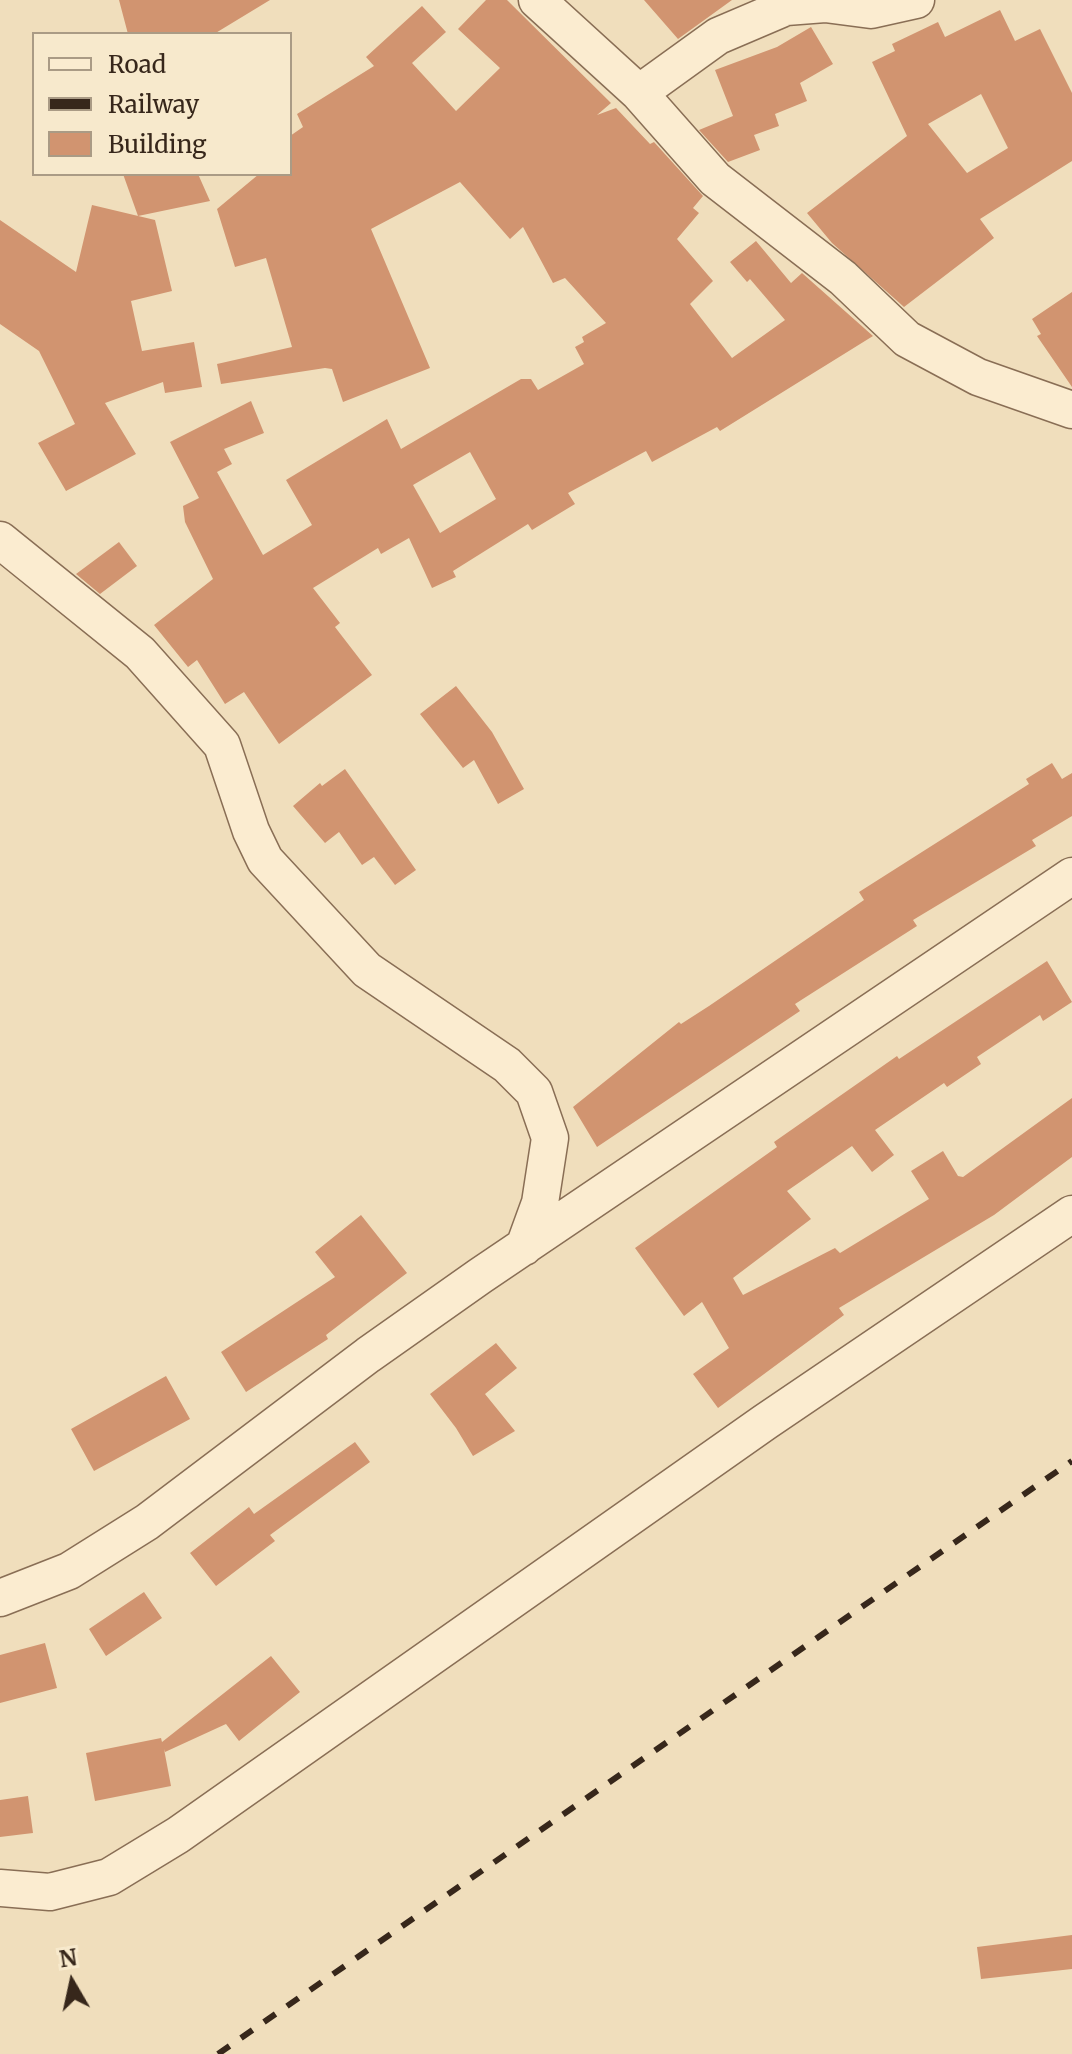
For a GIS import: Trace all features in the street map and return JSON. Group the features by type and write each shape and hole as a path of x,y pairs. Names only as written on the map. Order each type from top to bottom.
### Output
{"street":[{"path":"537,0 639,93 715,179 843,278 907,339 978,377 1072,410"},
{"path":"639,93 718,36 755,17 786,7 869,5 916,0"},
{"path":"0,540 140,653 222,745 251,831 265,860 367,970 507,1065 534,1092 550,1138 540,1203 524,1247"},
{"path":"0,1598 69,1571 147,1522 368,1355 1072,876"},
{"path":"0,1888 50,1892 109,1877 178,1835 765,1422 1072,1214"}],"building":[{"path":"119,0 270,0 217,32 127,32"},
{"path":"486,0 507,0 611,103 597,115 616,108 650,144 654,142 703,196 693,208 699,213 677,239 713,281 690,304 732,358 785,320 750,279 747,282 730,262 756,241 791,283 802,273 873,336 720,431 717,427 652,462 646,451 568,493 575,504 532,530 528,524 453,571 456,577 432,588 409,538 381,554 378,548 313,588 340,623 335,627 372,675 279,744 244,692 225,704 197,660 188,667 154,625 213,579 185,522 183,506 199,498 170,442 251,401 264,433 224,449 232,464 217,472 263,555 312,525 286,480 387,419 401,449 521,379 531,379 538,390 584,364 575,347 584,342 582,337 606,323 565,278 553,283 523,227 510,239 460,182 371,229 430,368 343,402 332,369 221,384 217,364 292,347 266,258 235,267 217,209 257,176 292,176 292,135 303,127 297,114 374,66 366,57 422,6 446,32 412,63 456,111 500,68 458,29","holes":["470,452 496,499 440,533 413,485"]},
{"path":"644,0 732,0 678,39"},
{"path":"1000,10 1015,41 1040,29 1072,93 1072,161 980,219 994,238 904,307 832,243 807,213 907,136 872,62 895,51 892,44 938,22 945,37","holes":["981,94 1008,148 967,173 928,124"]},
{"path":"811,27 833,64 800,83 807,101 775,114 779,126 754,135 760,150 728,162 699,130 733,116 715,70 777,47"},
{"path":"124,176 199,176 210,201 138,216"},
{"path":"92,205 155,220 172,291 131,301 142,351 194,342 202,387 165,393 163,382 105,403 136,454 66,491 38,443 75,424 39,351 0,324 0,220 76,272"},
{"path":"1072,292 1072,387 1037,336 1041,334 1032,319"},
{"path":"119,542 137,566 100,594 76,574"},
{"path":"456,686 492,732 524,789 498,804 474,760 463,768 420,714"},
{"path":"1052,763 1062,779 1072,773 1072,816 1032,840 1036,846 913,920 917,926 795,1004 800,1011 597,1147 573,1107 679,1022 681,1024 709,1006 864,900 859,892 1029,784 1026,779"},
{"path":"345,769 416,870 395,885 374,857 362,865 339,832 325,843 293,806 320,783 322,786"},
{"path":"1047,961 1072,1002 1043,1021 1040,1015 977,1057 981,1064 947,1087 944,1083 875,1130 894,1155 872,1172 852,1146 787,1191 811,1219 733,1278 743,1295 835,1248 840,1253 929,1199 911,1171 943,1151 958,1176 963,1177 1072,1098 1072,1157 994,1215 839,1308 844,1315 718,1408 693,1374 729,1348 702,1302 684,1316 635,1248 777,1147 774,1142 897,1056 899,1059"},
{"path":"361,1215 407,1273 326,1335 328,1339 246,1392 221,1352 335,1277 315,1252"},
{"path":"496,1343 517,1368 485,1394 515,1431 473,1456 430,1394"},
{"path":"166,1376 190,1419 94,1471 71,1429"},
{"path":"355,1442 370,1462 270,1535 275,1541 216,1586 190,1553 249,1507 254,1514"},
{"path":"144,1592 162,1618 106,1656 89,1629"},
{"path":"45,1643 57,1688 0,1703 0,1655"},
{"path":"271,1656 300,1692 239,1741 226,1724 165,1752 164,1749 171,1786 95,1801 86,1753 161,1738 162,1742"},
{"path":"28,1796 33,1833 0,1837 0,1800"},
{"path":"1072,1935 1072,1969 981,1979 977,1947"}],"railway":[{"path":"218,2054 1072,1461"}]}
